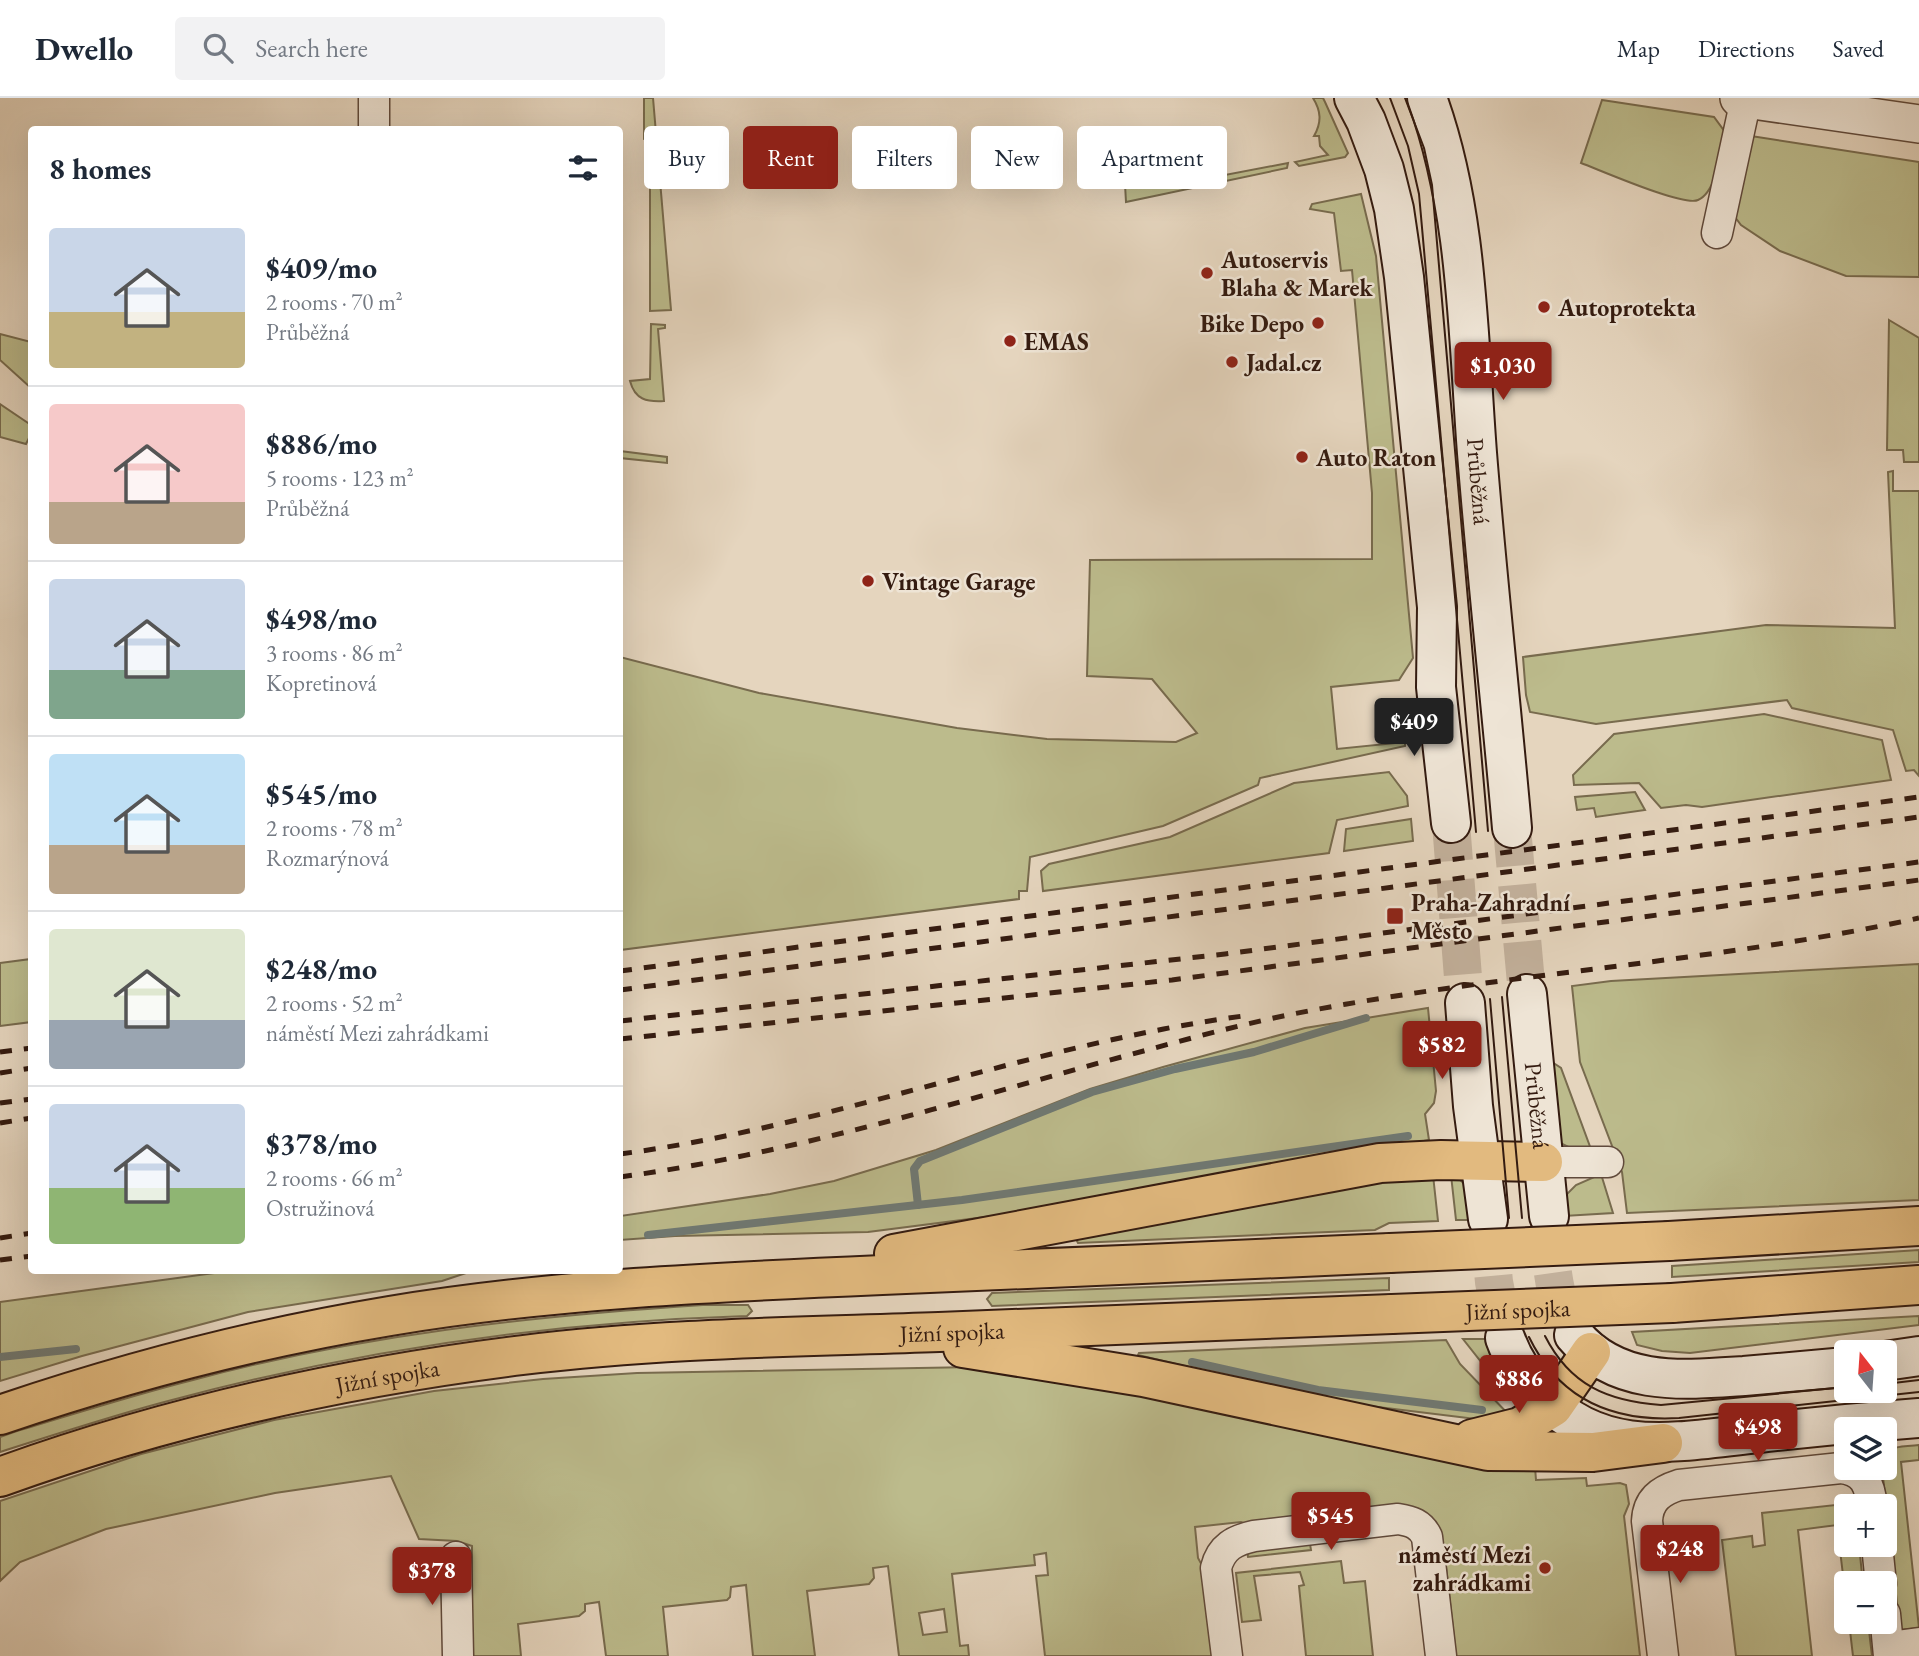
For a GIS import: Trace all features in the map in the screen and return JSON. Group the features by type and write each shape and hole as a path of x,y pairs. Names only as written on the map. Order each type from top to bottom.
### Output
{"highway":[{"path":"733,1282 985,1239 1380,1163 1416,1160 1543,1162"},
{"path":"0,1415 184,1359 254,1342 389,1316 528,1297 733,1282 1669,1241 1919,1226"},
{"name":"Jižní spojka","path":"0,1476 92,1445 307,1390 379,1376 523,1355 599,1348 871,1335 1672,1303 1919,1285"},
{"path":"871,1335 1143,1377 1488,1451 1593,1452 1663,1443"},
{"path":"1449,1444 1520,1427 1553,1407 1583,1343"}],"main road":[{"path":"1354,98 1380,154 1394,209 1404,277 1437,607 1436,687 1451,823"},
{"path":"1377,98 1380,154"},
{"name":"Průběžná","path":"1427,98 1456,212 1489,598 1513,828"},
{"path":"1456,98 1456,212"},
{"name":"Průběžná","path":"1527,994 1549,1216"},
{"path":"1465,1003 1488,1219"},
{"path":"1505,1338 1521,1371 1553,1407 1571,1422 1601,1435 1631,1442 1663,1443 1919,1419"},
{"path":"1583,1343 1611,1366 1631,1373 1670,1380 1834,1368"},
{"path":"1897,1359 1919,1356"}],"street":[{"path":"373,98 374,126"},
{"path":"1717,233 1743,99 1919,124"},
{"path":"1543,1162 1608,1163"},
{"path":"1663,1656 1647,1521 1647,1510 1658,1494 1679,1485 1841,1468 1856,1472 1865,1479 1871,1494"},
{"path":"1227,1656 1217,1563 1227,1547 1238,1540 1254,1536 1398,1519 1414,1522 1424,1530 1429,1545 1441,1656"},
{"path":"456,1557 458,1656"},
{"path":"1889,1651 1919,1643"}],"shaded area":[{"path":"644,98 653,98 655,126 644,126"},
{"path":"1313,98 1323,98 1348,153 1345,157 1299,166 1295,162 1328,155 1320,146 1319,136 1314,136 1320,117"},
{"path":"1602,100 1714,117 1725,132 1714,180 1704,196 1690,201 1676,198 1581,163"},
{"path":"1751,136 1919,162 1919,277 1846,276 1780,251 1741,225 1735,217"},
{"path":"1288,163 1287,168 1227,181 1227,175"},
{"path":"650,189 661,189 671,310 650,311"},
{"path":"1125,189 1188,189 1126,202"},
{"path":"1361,194 1376,256 1413,658 1399,680 1331,687 1337,749 1405,742 1405,746 1260,778 1258,785 1163,826 1030,857 1027,891 1019,891 1019,899 623,950 623,658 759,693 957,728 1047,739 1176,742 1197,733 1152,679 1087,676 1090,560 1372,559 1372,493 1352,270 1341,271 1334,213 1310,209 1312,204"},
{"path":"1889,320 1919,338 1919,462 1904,462 1903,450 1887,450"},
{"path":"651,324 665,325 665,328 658,329 664,401 652,401 638,396 630,381 650,379"},
{"path":"0,334 28,341 28,385 0,360"},
{"path":"0,404 28,423 28,440 26,444 0,437"},
{"path":"623,451 667,457 667,463 623,458"},
{"path":"1893,471 1893,491 1919,491 1919,776 1914,770 1906,771 1893,730 1792,708 1787,700 1596,724 1530,712 1523,657 1766,625 1895,628 1888,472"},
{"path":"1764,714 1882,740 1891,780 1702,807 1686,805 1661,808 1639,783 1574,785 1573,775 1614,734"},
{"path":"1389,772 1407,796 1408,806 1337,820 1329,853 1043,891 1041,871 1049,864 1170,837 1294,783"},
{"path":"1635,792 1645,810 1596,817 1594,808 1577,810 1575,797"},
{"path":"1411,819 1413,841 1344,851 1346,829"},
{"path":"28,959 28,1022 0,1026 0,963"},
{"path":"1919,964 1919,1200 1627,1213 1622,1172 1580,1062 1572,986 1611,981"},
{"path":"1428,1008 1436,1091 1434,1103 1425,1114 1429,1140 1072,1206 868,1232 675,1236 623,1240 623,1216 770,1194 834,1181 936,1150 1090,1089 1305,1028"},
{"path":"1552,1062 1561,1068 1592,1152 1585,1155 1554,1140"},
{"path":"1601,1174 1613,1213 1564,1216 1562,1199 1576,1185"},
{"path":"1433,1175 1438,1221 1389,1223 1375,1230 1078,1243 1075,1237 1353,1185"},
{"path":"1451,1175 1467,1187 1474,1220 1456,1220"},
{"path":"1919,1250 1919,1262 1672,1277 1672,1266"},
{"path":"207,1274 463,1274 442,1281 248,1312 82,1356 0,1381 0,1302"},
{"path":"1389,1278 1389,1290 992,1306 987,1299 992,1293"},
{"path":"703,1305 748,1305 752,1311 747,1316 674,1319 529,1332 385,1353 242,1382 172,1400 0,1452 0,1437 14,1432 256,1364 383,1339 447,1330 575,1315"},
{"path":"1919,1316 1919,1325 1690,1353 1662,1351 1637,1345 1632,1332"},
{"path":"1463,1339 1488,1339 1529,1410 1482,1363"},
{"path":"1446,1340 1460,1364 1512,1418 1484,1420 1337,1402 1138,1355 1139,1353"},
{"path":"1025,1366 1535,1467 1536,1480 1586,1478 1587,1486 1620,1483 1626,1485 1629,1504 1624,1516 1640,1656 1456,1656 1444,1549 1437,1528 1251,1526 1241,1522 1195,1527 1198,1558 1204,1569 1214,1656 1045,1656 1036,1576 1048,1575 1046,1553 1034,1555 1035,1565 952,1574 960,1646 968,1645 969,1656 899,1656 888,1566 873,1568 874,1578 869,1584 807,1591 815,1656 753,1656 746,1585 731,1587 727,1600 663,1607 668,1656 606,1656 599,1602 585,1604 585,1611 579,1616 518,1624 521,1656 471,1656 472,1546 457,1541 419,1539 391,1476 275,1493 106,1529 20,1562 0,1581 0,1501 141,1454 274,1420 434,1391 543,1379 637,1373","holes":["944,1609 947,1632 923,1635 919,1613"]},
{"path":"1919,1445 1919,1460 1901,1462 1919,1628 1900,1630 1897,1571 1893,1571 1892,1557 1897,1557 1897,1494 1885,1494 1883,1480 1897,1480 1899,1447"},
{"path":"1834,1505 1834,1525 1798,1530 1812,1656 1736,1656 1722,1540 1752,1536 1753,1547 1765,1545 1762,1513"},
{"path":"1310,1544 1311,1550 1248,1557 1247,1551"},
{"path":"1841,1557 1860,1557 1862,1571 1843,1571"},
{"path":"1341,1561 1344,1583 1365,1581 1373,1656 1306,1656 1299,1586 1304,1585 1300,1572 1254,1576 1261,1620 1242,1622 1236,1573"},
{"path":"1850,1634 1869,1634 1872,1656 1853,1656"}],"waterway":[{"path":"918,1205 914,1169 920,1161 1092,1092 1175,1069 1254,1052 1366,1018"},
{"path":"648,1235 962,1200 1408,1136"},
{"path":"0,1357 76,1349"},
{"path":"1192,1362 1318,1390 1482,1410"}],"tunnel":[{"path":"1451,823 1465,1003"},
{"path":"1512,828 1527,994"},
{"path":"1549,1216 1557,1292 1566,1321 1574,1335"},
{"path":"1488,1219 1494,1282 1505,1338"}],"tram line":[{"path":"1390,98 1408,146 1419,194 1476,832"},
{"path":"1405,98 1424,148 1432,185 1488,831"},
{"path":"1502,997 1522,1218"},
{"path":"1490,999 1509,1218"},
{"path":"1545,1336 1555,1353 1578,1378 1607,1394 1642,1403 1661,1405 1834,1388"},
{"path":"1529,1337 1541,1358 1572,1391 1590,1402 1631,1416 1679,1418 1919,1392"},
{"path":"1897,1383 1919,1380"}],"railway":[{"path":"623,971 1919,797"},
{"path":"623,990 1919,817"},
{"path":"623,1021 1225,954 1919,862"},
{"path":"623,1039 1172,980 1919,880"},
{"path":"623,1177 681,1168 802,1143 1196,1037 1293,1014 1449,988 1763,946 1919,918"},
{"path":"623,1154 779,1124 1092,1044 1251,1015"},
{"path":"0,1052 28,1048"},
{"path":"0,1073 28,1069"},
{"path":"0,1103 28,1100"},
{"path":"0,1123 28,1119"},
{"path":"0,1238 28,1234"},
{"path":"0,1260 28,1256"}],"place":[{"name":"Autoservis Blaha & Marek","path":"1207,273"},
{"name":"Autoprotekta","path":"1544,307"},
{"name":"Bike Depo","path":"1318,323"},
{"name":"EMAS","path":"1010,341"},
{"name":"Jadal.cz","path":"1232,362"},
{"name":"Auto Raton","path":"1302,457"},
{"name":"Vintage Garage","path":"868,581"},
{"name":"Praha-Zahradní Město","path":"1395,916"},
{"name":"náměstí Mezi zahrádkami","path":"1545,1568"}]}
